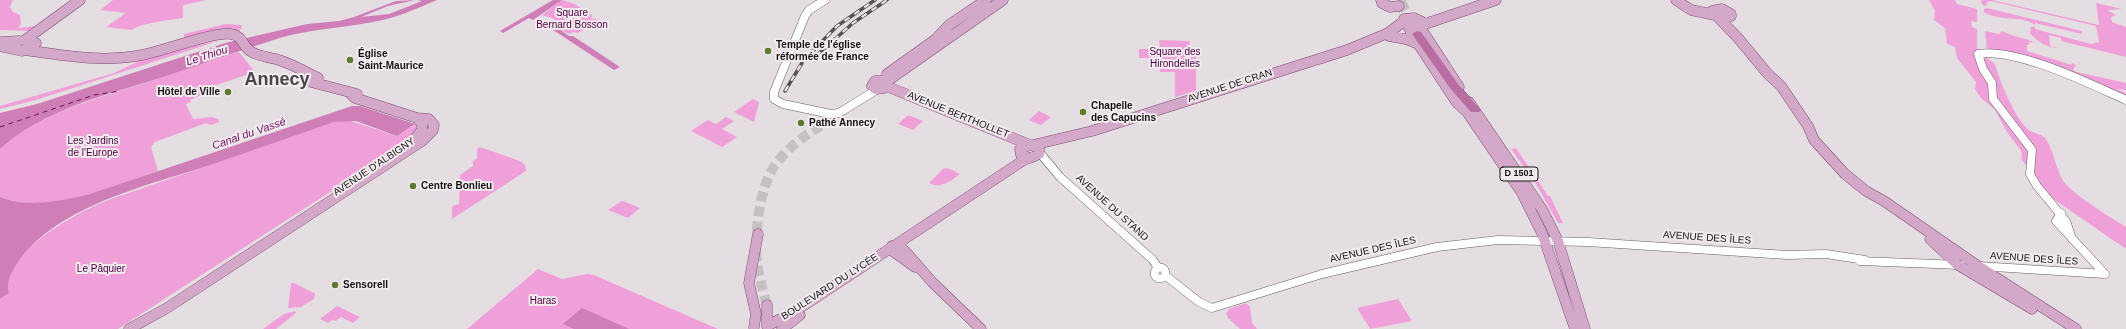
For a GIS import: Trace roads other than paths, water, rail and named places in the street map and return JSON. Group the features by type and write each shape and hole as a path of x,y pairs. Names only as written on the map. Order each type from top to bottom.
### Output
{"highway":[{"name":"D 1501","path":"1413,26 1471,111"}],"main road":[{"path":"10,48 80,0"},
{"path":"24,50 87,0"},
{"path":"881,85 887,74 936,39 949,25 988,2 997,0"},
{"path":"881,85 1003,0"},
{"path":"1380,0 1398,3 1471,111"},
{"name":"AVENUE DE CRAN","path":"895,249 918,235 924,228 1030,151 1060,139 1355,47 1388,33 1439,19 1496,0"},
{"path":"932,46 952,26 988,2"},
{"path":"1679,2 1693,11 1715,14 1728,18 1729,23 1736,30 1738,38"},
{"path":"1715,14 1782,88 1807,124 1814,140 1828,158 1861,187 1978,266 2076,329"},
{"path":"1389,36 1406,39 1413,26"},
{"path":"1413,26 1457,103 1471,111"},
{"name":"AVENUE DE CRAN","path":"1355,47 1361,47 1413,26"},
{"path":"0,46 10,48 14,51 24,50 65,54 106,60 124,59 220,35 233,34 241,39 248,49 269,59 272,64 312,82 318,82 351,94 355,98 417,118"},
{"path":"0,42 35,42 40,46 65,54"},
{"name":"AVENUE BERTHOLLET","path":"881,85 1030,151"},
{"name":"D 1501","path":"1471,111 1522,193 1544,241 1576,329"},
{"name":"D 1501","path":"1471,111 1535,198 1558,241 1585,329"},
{"name":"AVENUE D'ALBIGNY","path":"123,329 409,145 419,136 424,127 423,123 417,118"},
{"name":"AVENUE D'ALBIGNY","path":"129,329 166,308 426,138 432,133 434,125 429,119 417,118"},
{"path":"1522,193 1526,195 1535,208 1545,228 1558,241"},
{"path":"1908,218 1958,265 2066,329"},
{"path":"758,234 749,283 756,314 752,328 771,327 767,307 780,315 804,305"},
{"path":"1544,241 1557,256 1559,261 1566,265"},
{"path":"895,249 920,270 980,329"},
{"name":"BOULEVARD DU LYCÉE","path":"771,327 895,249"},
{"name":"BOULEVARD DU LYCÉE","path":"782,329 813,305 895,249"}],"street":[{"path":"825,0 809,10 805,16 774,97 778,102 831,114 844,112 881,85"},
{"name":"AVENUE DES ÎLES","path":"1166,276 1176,282 1204,305 1212,308 1322,274 1438,247 1491,240 1558,241 1806,255 1826,259 2105,274 2072,239 2033,180 2029,167 2033,155 2032,150 1993,99 1992,84 1982,62 1984,56 1988,55 2006,56 2067,74 2126,100"},
{"name":"AVENUE DU STAND","path":"1030,151 1049,166 1153,260 1158,268 1166,271 1166,276"}],"water":[{"name":"Le Thiou","path":"415,0 388,6 361,17 389,14 422,1 417,0 437,0 390,18 283,37 98,97 56,113 36,123 17,135 0,149 0,113 37,104 225,43 307,24 339,21 396,1"},
{"path":"553,0 562,0 533,20 529,18 503,33 500,31"},
{"path":"558,28 569,36 573,36 620,67 614,70 553,30"},
{"path":"352,106 360,106 415,124 397,136 356,121 334,122 213,164 134,189 107,200 81,211 56,226 35,242 13,270 8,285 9,293 0,299 0,197 34,203 56,201 90,194"},
{"path":"582,308 629,329 574,329 563,324"}],"tunnel":[{"path":"1399,0 1413,27"},
{"path":"767,305 761,284 756,252 757,226 761,199 765,186 775,165 782,156 807,134 844,110"}],"railway":[{"path":"810,54 837,26 875,0"},
{"path":"816,56 853,23 887,0"},
{"path":"785,91 802,63"}],"place":[{"name":"Temple de l'église réformée de France","path":"768,51"},
{"name":"Église Saint-Maurice","path":"350,60"},
{"name":"Hôtel de Ville","path":"228,92"},
{"name":"Chapelle des Capucins","path":"1083,112"},
{"name":"Pathé Annecy","path":"801,123"},
{"name":"Centre Bonlieu","path":"413,186"},
{"name":"Sensorell","path":"335,285"}],"district":[{"name":"Annecy","path":"277,80"}],"park label":[{"name":"Square Bernard Bosson","path":"572,18"},
{"name":"Square des Hirondelles","path":"1175,58"},
{"name":"Les Jardins de l'Europe","path":"93,146"},
{"name":"Le Pâquier","path":"101,269"},
{"name":"Haras","path":"543,301"}],"water label":[{"name":"Canal du Vassé","path":"249,134"}]}
